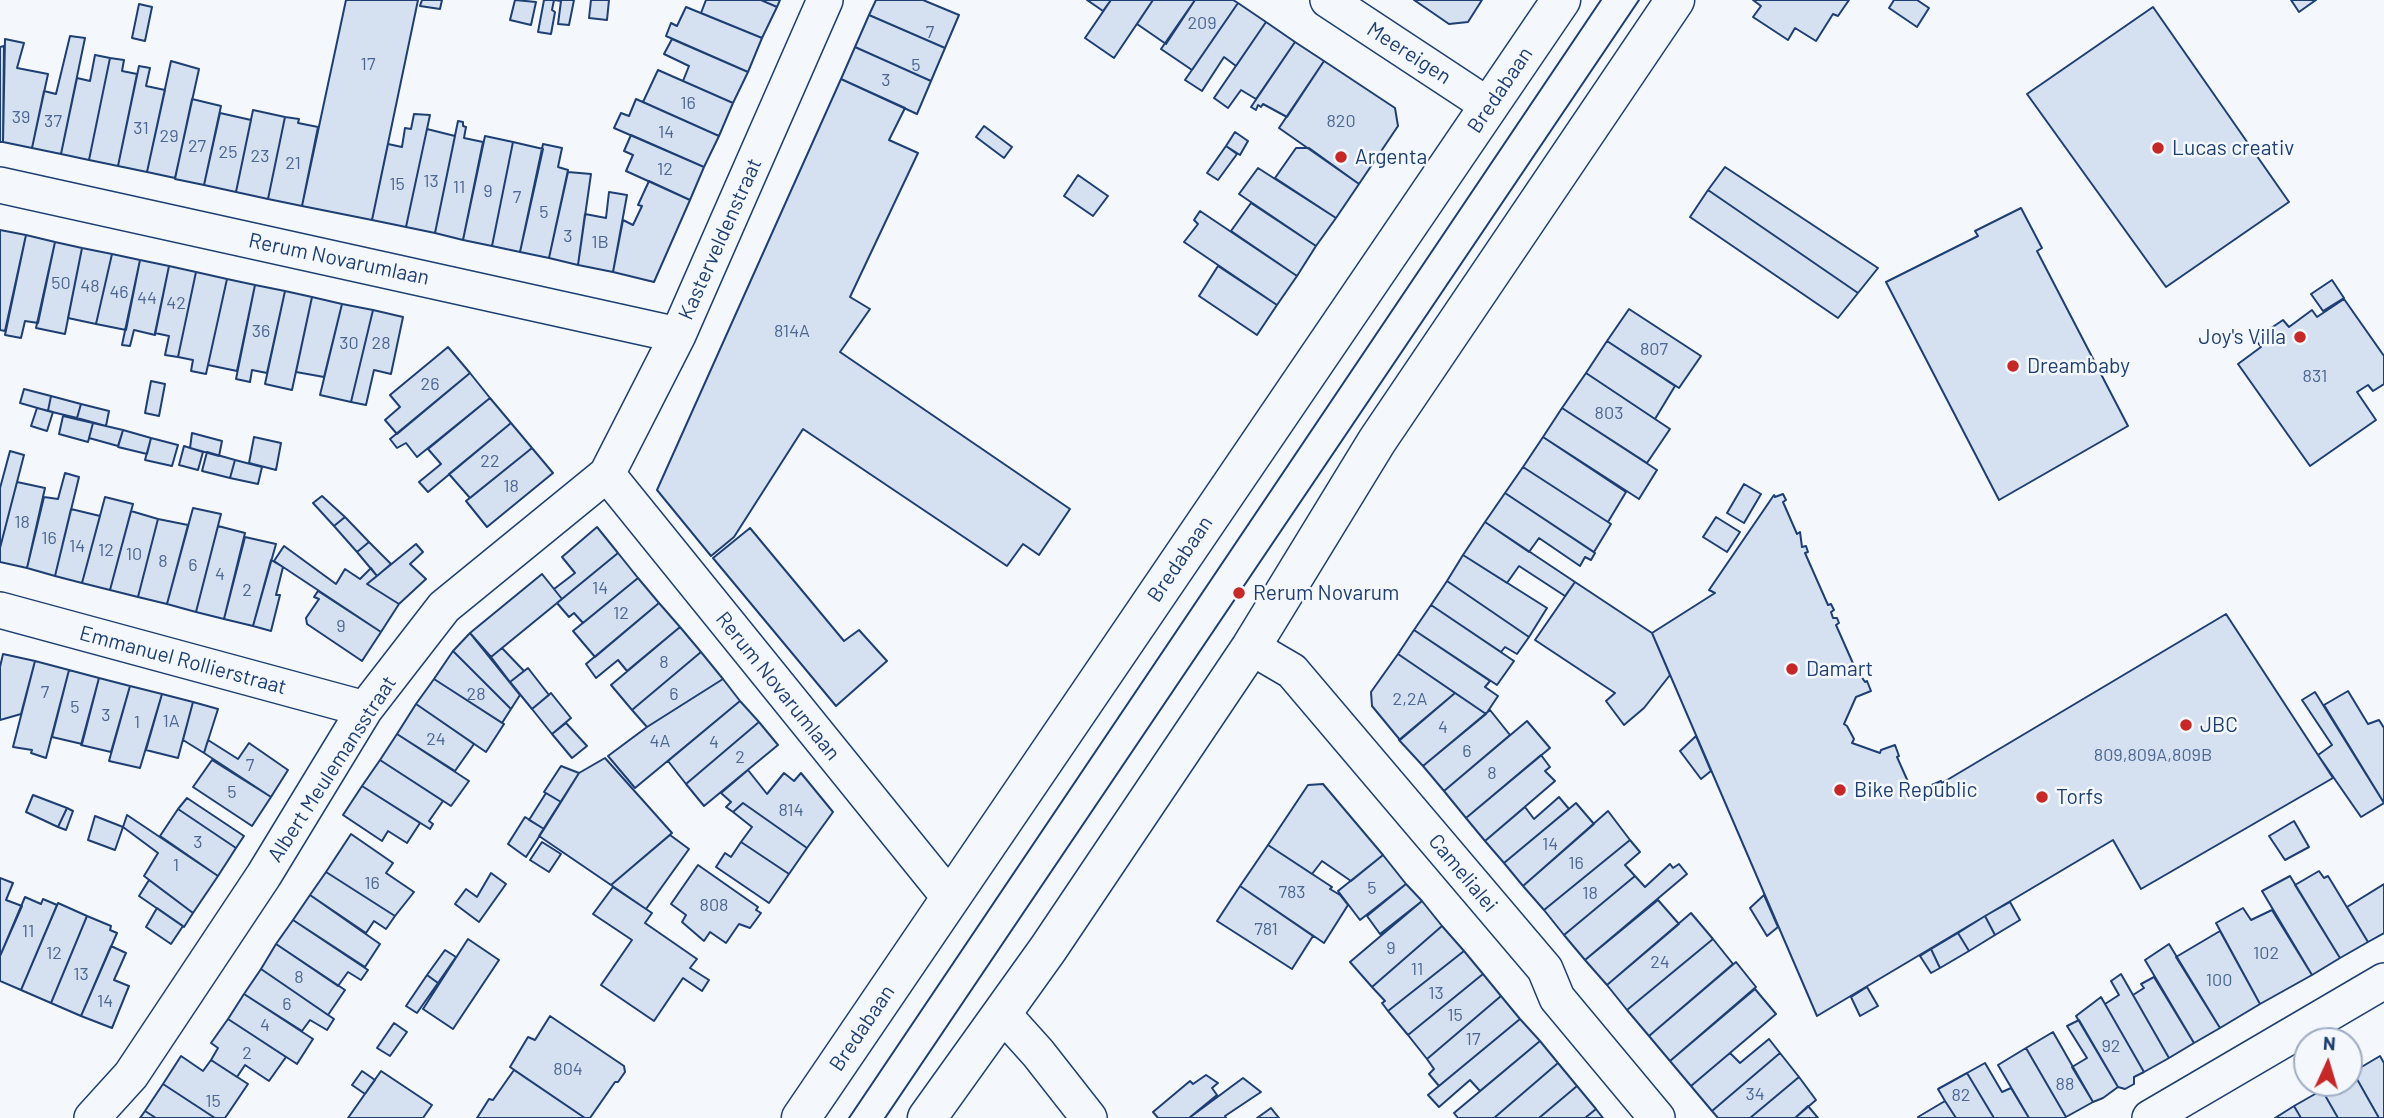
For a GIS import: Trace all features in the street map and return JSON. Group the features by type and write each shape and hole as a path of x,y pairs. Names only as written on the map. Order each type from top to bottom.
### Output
{"main road":[{"name":"Bredabaan","path":"801,1118 1561,0"},
{"path":"927,1118 1002,1013 1251,647 1377,441 1675,0"}],"street":[{"name":"Kasterveldenstraat","path":"607,474 678,335 825,0"},
{"name":"Meereigen","path":"1328,0 1489,106"},
{"name":"Rerum Novarumlaan","path":"0,185 678,335"},
{"name":"Rerum Novarumlaan","path":"607,474 950,898"},
{"name":"Albert Meulemansstraat","path":"92,1118 131,1075 264,875 365,709 444,607 607,474"},
{"name":"Emmanuel Rollierstraat","path":"0,610 365,709"},
{"name":"Camelialei","path":"1251,647 1292,671 1545,969 1557,998 1657,1118"},
{"path":"2150,1118 2384,981"},
{"path":"1002,1013 1038,1053 1088,1118"}],"building":[{"path":"346,0 418,0 372,220 302,206"},
{"path":"422,0 442,0 440,9 420,6"},
{"path":"515,0 536,2 531,25 510,20"},
{"path":"544,0 554,0 551,34 538,32"},
{"path":"554,0 574,0 569,25 558,24 561,1"},
{"path":"591,0 609,0 607,20 589,18"},
{"path":"706,0 761,0 777,7 762,38 701,13"},
{"path":"761,0 780,0 777,7"},
{"path":"876,0 923,0 959,15 945,48 869,15"},
{"path":"1087,0 1111,0 1103,11"},
{"path":"1111,0 1153,0 1114,58 1085,38"},
{"path":"1153,0 1195,0 1166,44 1137,24"},
{"path":"1195,0 1233,0 1238,3 1192,70 1161,49"},
{"path":"1414,0 1482,0 1468,22 1449,24"},
{"path":"1753,0 1849,0 1838,16 1833,14 1816,41 1795,28 1788,40 1753,17 1761,6"},
{"path":"1894,0 1917,0 1929,8 1917,27 1889,8"},
{"path":"2291,0 2316,0 2299,12"},
{"path":"1238,3 1266,22 1236,66 1224,57 1202,91 1185,80"},
{"path":"139,4 152,7 145,41 132,38"},
{"path":"686,7 762,38 748,72 666,36 671,23 677,26"},
{"name":"Lucas creativ","path":"2153,7 2289,202 2166,287 2027,94"},
{"path":"869,15 945,48 931,81 855,47"},
{"path":"1266,22 1295,42 1256,99 1241,90 1228,108 1214,98"},
{"path":"70,36 85,38 61,154 32,148 44,91 56,94"},
{"path":"5,39 24,43 17,68 48,74 32,148 3,142"},
{"path":"672,39 748,72 733,103 683,81 689,66 664,54"},
{"path":"1295,42 1324,61 1287,117 1263,104 1261,107 1258,105 1256,110 1251,107"},
{"path":"4,46 3,142 0,142 0,47"},
{"path":"855,47 931,81 917,114 841,79"},
{"path":"95,55 110,58 89,160 61,154 77,78 90,81"},
{"path":"110,58 124,60 122,71 137,74 118,166 89,160"},
{"path":"171,61 199,69 175,178 147,172"},
{"path":"1324,61 1395,108 1398,126 1359,184 1279,128"},
{"path":"139,66 150,68 146,86 165,90 147,172 118,166"},
{"path":"658,70 733,103 719,136 643,102"},
{"path":"841,79 905,108 889,140 918,153 850,297 870,309 840,352 1070,509 1039,555 1023,544 1007,566 803,429 734,537 711,556 657,490"},
{"path":"192,99 221,106 204,185 175,179"},
{"path":"636,99 719,136 704,167 614,128 621,113 629,116"},
{"path":"253,110 285,117 268,199 236,192"},
{"path":"220,113 251,120 236,192 204,185"},
{"path":"414,114 430,115 406,227 372,220 388,144 402,147 405,128 411,129"},
{"path":"285,117 299,119 298,123 318,127 302,206 268,199"},
{"path":"458,121 463,122 466,127 464,138 483,142 463,240 435,233"},
{"path":"984,126 1012,147 1004,158 976,137"},
{"path":"427,129 455,136 435,233 406,227"},
{"path":"1235,132 1248,141 1240,155 1226,146"},
{"path":"631,135 704,167 690,200 626,171 633,155 624,151"},
{"path":"485,136 513,142 492,246 463,240"},
{"path":"513,142 543,149 520,252 492,246"},
{"path":"543,144 562,148 558,167 568,170 549,258 520,252"},
{"path":"1226,146 1237,154 1218,180 1207,173"},
{"path":"1296,148 1309,148 1359,184 1336,218 1275,178"},
{"path":"1725,167 1878,268 1858,293 1708,190"},
{"path":"1258,168 1336,218 1316,246 1239,194"},
{"path":"568,172 591,174 578,265 549,258"},
{"path":"1078,175 1108,196 1093,216 1064,196"},
{"path":"649,181 690,200 654,282 613,272 623,220 633,225 642,206 638,205"},
{"path":"1708,190 1858,293 1838,318 1690,217"},
{"path":"609,192 627,195 613,272 578,265 585,214 606,218"},
{"path":"1251,203 1316,246 1297,276 1231,231"},
{"name":"Dreambaby","path":"2021,208 2042,248 2037,251 2128,426 1999,500 1886,282 1978,236 1975,231"},
{"path":"1200,211 1297,276 1277,305 1184,242 1198,224 1194,220"},
{"path":"0,230 26,235 5,331 0,330"},
{"path":"26,235 55,242 38,323 25,321 21,338 5,335"},
{"path":"55,242 82,248 65,334 36,328"},
{"path":"82,248 112,254 96,324 68,318"},
{"path":"112,254 140,260 126,330 96,324"},
{"path":"140,260 169,266 155,335 134,330 130,346 122,345"},
{"path":"169,266 196,272 178,357 165,355 169,336 155,333"},
{"path":"1218,266 1277,305 1257,335 1199,296"},
{"path":"196,272 227,279 206,374 191,371 193,360 178,357"},
{"path":"227,279 255,285 237,371 208,365"},
{"path":"2332,280 2344,298 2323,311 2311,294"},
{"path":"255,285 285,291 267,373 252,370 250,382 236,379"},
{"path":"285,291 312,297 292,390 265,384"},
{"path":"312,297 342,304 324,377 296,372"},
{"path":"2344,299 2384,356 2384,384 2373,391 2368,385 2357,392 2376,420 2310,466 2238,364 2261,347 2255,339 2283,320 2289,327 2312,310 2317,317"},
{"path":"342,304 373,310 351,402 320,395"},
{"path":"1629,309 1701,356 1679,388 1607,341"},
{"path":"373,310 403,317 391,374 374,370 366,405 351,402"},
{"path":"1607,341 1675,386 1655,419 1586,373"},
{"path":"448,347 470,373 397,434 385,420 400,407 390,395"},
{"path":"470,373 490,398 417,457 406,443 397,448 390,439"},
{"path":"1586,373 1670,429 1647,463 1562,408"},
{"path":"151,381 165,384 159,416 145,413"},
{"path":"24,389 51,396 48,411 20,403"},
{"path":"51,396 81,404 77,418 48,411"},
{"path":"490,398 511,423 428,492 419,482 441,464 428,449"},
{"path":"81,404 109,411 106,426 77,418"},
{"path":"37,408 53,412 47,431 31,426"},
{"path":"1562,408 1657,470 1639,499 1543,437"},
{"path":"63,416 93,423 88,442 59,434"},
{"path":"93,423 123,430 118,446 89,438"},
{"path":"511,423 532,448 470,498 449,474"},
{"path":"123,430 151,438 147,454 118,447"},
{"path":"192,433 222,441 219,456 190,448"},
{"path":"254,437 281,443 276,470 249,463"},
{"path":"1543,437 1626,492 1608,522 1523,467"},
{"path":"151,438 178,445 172,466 145,460"},
{"path":"184,446 203,452 198,470 179,465"},
{"path":"532,448 553,473 487,527 466,501"},
{"path":"10,451 24,455 0,548 0,488"},
{"path":"207,452 235,460 230,478 202,471"},
{"path":"235,460 262,467 258,484 230,478"},
{"path":"1523,467 1611,524 1594,552 1505,493"},
{"path":"65,473 79,477 55,576 27,568 44,497 58,499"},
{"path":"17,482 45,488 27,568 0,562 0,548"},
{"path":"1744,484 1761,494 1744,523 1727,513"},
{"path":"1505,493 1595,553 1591,560 1585,557 1580,566 1539,538 1529,552 1485,522"},
{"path":"1783,494 1786,500 1783,502 1797,534 1800,532 1802,547 1806,546 1808,552 1805,553 1828,605 1831,604 1834,610 1831,612 1833,618 1837,618 1839,623 1836,625 1859,677 1867,681 1871,691 1856,697 1844,724 1854,739 1852,743 1880,753 1881,750 1895,745 1899,756 1897,757 1913,793 1941,781 1942,783 2226,614 2333,778 2141,889 2113,840 1817,1016 1652,633 1715,593 1709,590 1774,495"},
{"path":"322,496 345,517 334,526 313,503"},
{"path":"105,497 133,504 110,590 82,583"},
{"path":"193,508 221,514 196,612 167,604"},
{"path":"71,509 100,516 82,583 55,576"},
{"path":"131,511 158,519 138,597 110,590"},
{"path":"345,517 369,542 357,552 334,526"},
{"path":"1716,517 1740,532 1727,552 1703,537"},
{"path":"158,519 188,525 167,604 138,597"},
{"path":"1485,522 1575,582 1565,596 1519,566 1507,583 1463,555"},
{"path":"218,526 245,533 224,619 196,612"},
{"path":"597,527 618,553 562,599 554,589 575,573 562,557"},
{"path":"750,528 844,641 859,630 887,661 836,706 713,558"},
{"path":"245,537 276,544 253,626 224,619"},
{"path":"369,542 391,564 377,576 357,552"},
{"path":"416,544 423,552 410,564 426,579 399,604 367,584"},
{"path":"284,546 336,584 345,569 360,579 371,568 377,576 367,584 399,604 381,632 274,561"},
{"path":"618,553 638,578 583,623 574,613 569,617 557,603"},
{"path":"1463,555 1547,608 1529,637 1447,581"},
{"path":"271,560 283,567 276,595 280,595 271,631 253,626"},
{"path":"542,574 562,599 491,657 470,633"},
{"path":"638,578 659,603 595,657 573,631"},
{"path":"1447,581 1529,637 1517,654 1505,647 1501,652 1431,605"},
{"path":"1575,582 1652,633 1670,675 1644,708 1624,725 1606,701 1615,693 1535,640"},
{"path":"318,591 381,632 362,661 307,624 306,618 319,599 314,597"},
{"path":"659,603 680,627 627,671 618,660 596,678 586,664"},
{"path":"1431,605 1514,661 1497,685 1414,630"},
{"path":"680,627 701,652 632,710 611,685"},
{"path":"1414,630 1490,681 1485,687 1498,696 1486,714 1398,654"},
{"path":"470,633 520,695 511,709 453,651"},
{"path":"502,648 524,671 510,682 491,657"},
{"path":"453,651 511,709 502,723 434,679"},
{"path":"701,652 723,679 647,727 632,710"},
{"path":"3,654 35,661 21,714 0,720 0,667"},
{"path":"1398,654 1455,693 1400,740 1372,706 1371,692"},
{"path":"35,661 69,670 46,758 31,753 32,750 13,747"},
{"path":"528,668 549,695 532,709 510,682"},
{"path":"69,670 99,678 82,744 52,737"},
{"path":"99,678 130,686 111,752 81,745"},
{"path":"434,679 504,724 486,752 416,704"},
{"path":"723,679 740,701 635,788 608,756 647,727"},
{"path":"130,686 162,694 140,768 109,761"},
{"path":"2348,691 2368,724 2379,720 2384,728 2384,803 2324,705"},
{"path":"2315,692 2384,803 2361,817 2318,755 2332,745 2302,700"},
{"path":"551,693 571,718 552,734 532,709"},
{"path":"1455,693 1486,714 1423,766 1399,740"},
{"path":"162,694 193,702 178,758 146,750"},
{"path":"740,701 759,722 686,784 668,761"},
{"path":"193,702 218,709 204,753 183,740"},
{"path":"416,704 474,744 455,771 397,734"},
{"path":"1490,710 1510,735 1444,791 1423,766"},
{"path":"1527,721 1550,748 1466,818 1444,791"},
{"path":"759,722 778,745 704,806 686,784"},
{"path":"566,723 587,746 572,758 552,734"},
{"path":"397,734 469,781 451,806 380,760"},
{"path":"1696,736 1711,771 1701,779 1680,751"},
{"path":"208,740 238,759 249,743 288,770 271,797 204,753"},
{"path":"1541,755 1550,767 1545,771 1555,781 1485,841 1466,818"},
{"path":"605,758 672,833 611,885 539,836 579,773"},
{"path":"212,760 271,797 252,826 193,787"},
{"path":"380,760 443,801 429,821 433,824 430,829 362,786"},
{"path":"561,766 579,773 561,802 544,792"},
{"path":"748,770 767,794 784,773 794,781 801,773 833,812 807,848 743,803 733,812 726,807 731,802 721,793"},
{"path":"1323,784 1383,855 1351,881 1322,861 1312,874 1268,845 1308,785"},
{"path":"362,786 420,823 407,843 388,831 382,841 343,815"},
{"path":"546,793 561,802 544,829 529,820"},
{"path":"33,795 67,808 58,827 26,812"},
{"path":"1559,797 1569,809 1504,863 1485,841 1525,807 1534,819"},
{"path":"187,798 244,836 236,848 178,809"},
{"path":"743,803 807,848 789,874 741,842 752,827 733,812"},
{"path":"1576,803 1594,824 1523,886 1504,863"},
{"path":"67,808 73,811 66,830 58,827"},
{"path":"178,809 236,848 218,876 160,836"},
{"path":"1608,811 1630,840 1544,910 1523,886"},
{"path":"127,815 218,876 193,913 144,876 158,853 123,827"},
{"path":"95,816 123,827 115,850 88,840"},
{"path":"525,817 544,829 526,857 508,844"},
{"path":"2294,821 2309,847 2285,860 2269,836"},
{"path":"351,834 393,863 386,873 414,892 395,916 326,872"},
{"path":"670,835 689,849 646,909 611,885"},
{"path":"1630,840 1640,852 1625,865 1635,876 1564,935 1544,910"},
{"path":"542,842 561,854 549,872 530,860"},
{"path":"741,842 789,874 769,903 716,867 725,853 731,857"},
{"path":"1268,845 1332,887 1330,889 1340,895 1348,905 1324,943 1240,886"},
{"path":"1383,855 1406,884 1360,920 1338,891"},
{"path":"1670,864 1673,868 1679,864 1687,874 1585,960 1564,935 1635,876 1645,887"},
{"path":"698,865 758,907 756,910 761,913 750,928 739,924 726,943 710,932 704,941 682,922 686,915 671,904"},
{"path":"2319,871 2324,878 2328,876 2368,942 2340,958 2295,885"},
{"path":"326,872 395,916 386,929 374,921 366,933 310,895"},
{"path":"491,873 506,884 479,922 455,904 466,889 477,897"},
{"path":"2290,876 2340,958 2312,975 2262,891"},
{"path":"0,878 13,883 6,900 22,906 0,956"},
{"path":"149,880 193,913 184,927 139,896"},
{"path":"1406,884 1422,901 1380,934 1367,916"},
{"path":"2384,884 2384,933 2368,942 2347,907"},
{"path":"1240,886 1313,936 1292,969 1217,921"},
{"path":"613,887 652,913 645,923 697,959 690,968 709,980 702,991 683,978 654,1021 601,985 632,940 593,914"},
{"path":"310,895 380,944 365,967 293,920"},
{"path":"1764,895 1778,927 1767,936 1750,908"},
{"path":"25,897 41,904 43,899 57,905 21,990 0,981 0,956"},
{"path":"1658,900 1679,924 1607,985 1585,960"},
{"path":"1422,901 1442,926 1372,987 1350,962"},
{"path":"2010,902 2020,920 1995,935 1985,916"},
{"path":"58,903 87,916 51,1003 21,990"},
{"path":"157,908 183,926 171,944 146,927"},
{"path":"2243,908 2251,920 2272,910 2312,975 2260,1004 2216,923"},
{"path":"1691,913 1713,939 1627,1010 1607,985"},
{"path":"87,916 111,926 110,930 117,933 81,1016 51,1003"},
{"path":"1985,916 1995,935 1969,951 1958,933"},
{"path":"293,920 368,970 361,980 348,972 338,986 276,944"},
{"path":"1442,926 1464,951 1388,1011 1382,1003 1385,1001 1372,987"},
{"path":"2220,931 2260,1004 2220,1028 2176,957"},
{"path":"1958,933 1969,951 1940,968 1931,949"},
{"path":"468,939 499,960 453,1029 423,1009"},
{"path":"1713,939 1733,964 1649,1036 1627,1010"},
{"path":"276,944 345,990 328,1015 261,969"},
{"path":"2169,944 2220,1028 2194,1043 2145,960"},
{"path":"111,946 126,953 114,980 129,986 112,1028 81,1016"},
{"path":"1931,949 1940,968 1931,973 1920,956"},
{"path":"445,950 456,957 438,983 427,975"},
{"path":"1464,951 1483,974 1408,1035 1388,1011"},
{"path":"1736,962 1756,987 1670,1061 1649,1036"},
{"path":"261,969 334,1019 327,1030 310,1020 302,1031 244,994"},
{"path":"1483,974 1501,996 1427,1059 1408,1035"},
{"path":"2121,974 2169,1058 2144,1072 2105,1004 2119,995 2111,981"},
{"path":"427,975 438,983 417,1013 406,1006"},
{"path":"2154,977 2194,1043 2169,1058 2133,995 2144,988 2141,984"},
{"path":"1867,987 1878,1006 1860,1016 1851,997"},
{"path":"1755,989 1776,1014 1691,1086 1670,1061"},
{"path":"244,994 313,1039 297,1064 228,1019"},
{"path":"1501,996 1520,1019 1439,1086 1429,1074 1434,1069 1427,1059"},
{"path":"2101,997 2144,1072 2134,1077 2134,1084 2125,1089 2118,1087 2076,1016"},
{"path":"550,1016 624,1066 625,1072 590,1118 585,1118 510,1067 528,1037 535,1040"},
{"path":"228,1019 286,1057 269,1081 245,1065 237,1077 211,1060 218,1048 211,1043"},
{"path":"1520,1019 1540,1041 1480,1091 1470,1080 1439,1107 1428,1095"},
{"path":"2079,1020 2118,1087 2093,1102 2072,1067 2087,1058 2067,1026"},
{"path":"394,1023 407,1032 390,1056 377,1048"},
{"path":"2053,1032 2093,1102 2066,1117 2026,1048"},
{"path":"1769,1039 1780,1053 1712,1111 1691,1086 1730,1053 1740,1063"},
{"path":"1540,1041 1558,1063 1494,1118 1458,1118 1454,1113"},
{"path":"2026,1048 2065,1118 2029,1118 1998,1065"},
{"path":"1780,1053 1799,1077 1750,1118 1718,1118 1712,1111"},
{"path":"181,1056 203,1071 211,1060 248,1084 225,1118 215,1118 163,1084"},
{"path":"2380,1056 2384,1063 2384,1118 2379,1118 2363,1090 2363,1066"},
{"path":"1558,1063 1577,1086 1539,1118 1494,1118"},
{"path":"1985,1063 2002,1092 2011,1088 2029,1118 1994,1118 1967,1073"},
{"path":"514,1070 585,1118 477,1118"},
{"path":"362,1071 375,1080 365,1094 352,1085"},
{"path":"381,1071 432,1105 423,1118 348,1118"},
{"path":"1967,1073 1994,1118 1956,1118 1945,1101 1938,1089"},
{"path":"1206,1075 1218,1083 1212,1088 1217,1095 1189,1118 1158,1118 1153,1112 1190,1081 1193,1084"},
{"path":"1799,1077 1816,1100 1795,1118 1750,1118"},
{"path":"1243,1078 1261,1092 1225,1116 1226,1118 1189,1118"},
{"path":"163,1084 215,1118 156,1118 145,1111"},
{"path":"1577,1086 1596,1109 1585,1118 1539,1118"},
{"path":"2363,1090 2379,1118 2338,1118 2326,1097 2363,1097"},
{"path":"2310,1097 2326,1097 2338,1118 2301,1118 2294,1106"},
{"path":"1945,1101 1956,1118 1918,1118 1918,1117"},
{"path":"1808,1106 1818,1118 1795,1118"},
{"path":"2294,1106 2301,1118 2275,1118"},
{"path":"1271,1108 1279,1118 1257,1118"},
{"path":"1596,1109 1603,1118 1585,1118"},
{"path":"145,1111 156,1118 140,1118"}],"tram line":[{"path":"849,1118 1601,0"},
{"path":"885,1118 1639,0"}],"place":[{"name":"Lucas creativ","path":"2158,148"},
{"name":"Argenta","path":"1341,157"},
{"name":"Joy's Villa","path":"2300,337"},
{"name":"Dreambaby","path":"2013,366"},
{"name":"Rerum Novarum","path":"1239,593"},
{"name":"Damart","path":"1792,669"},
{"name":"JBC","path":"2186,725"},
{"name":"Bike Republic","path":"1840,790"},
{"name":"Torfs","path":"2042,797"}]}
